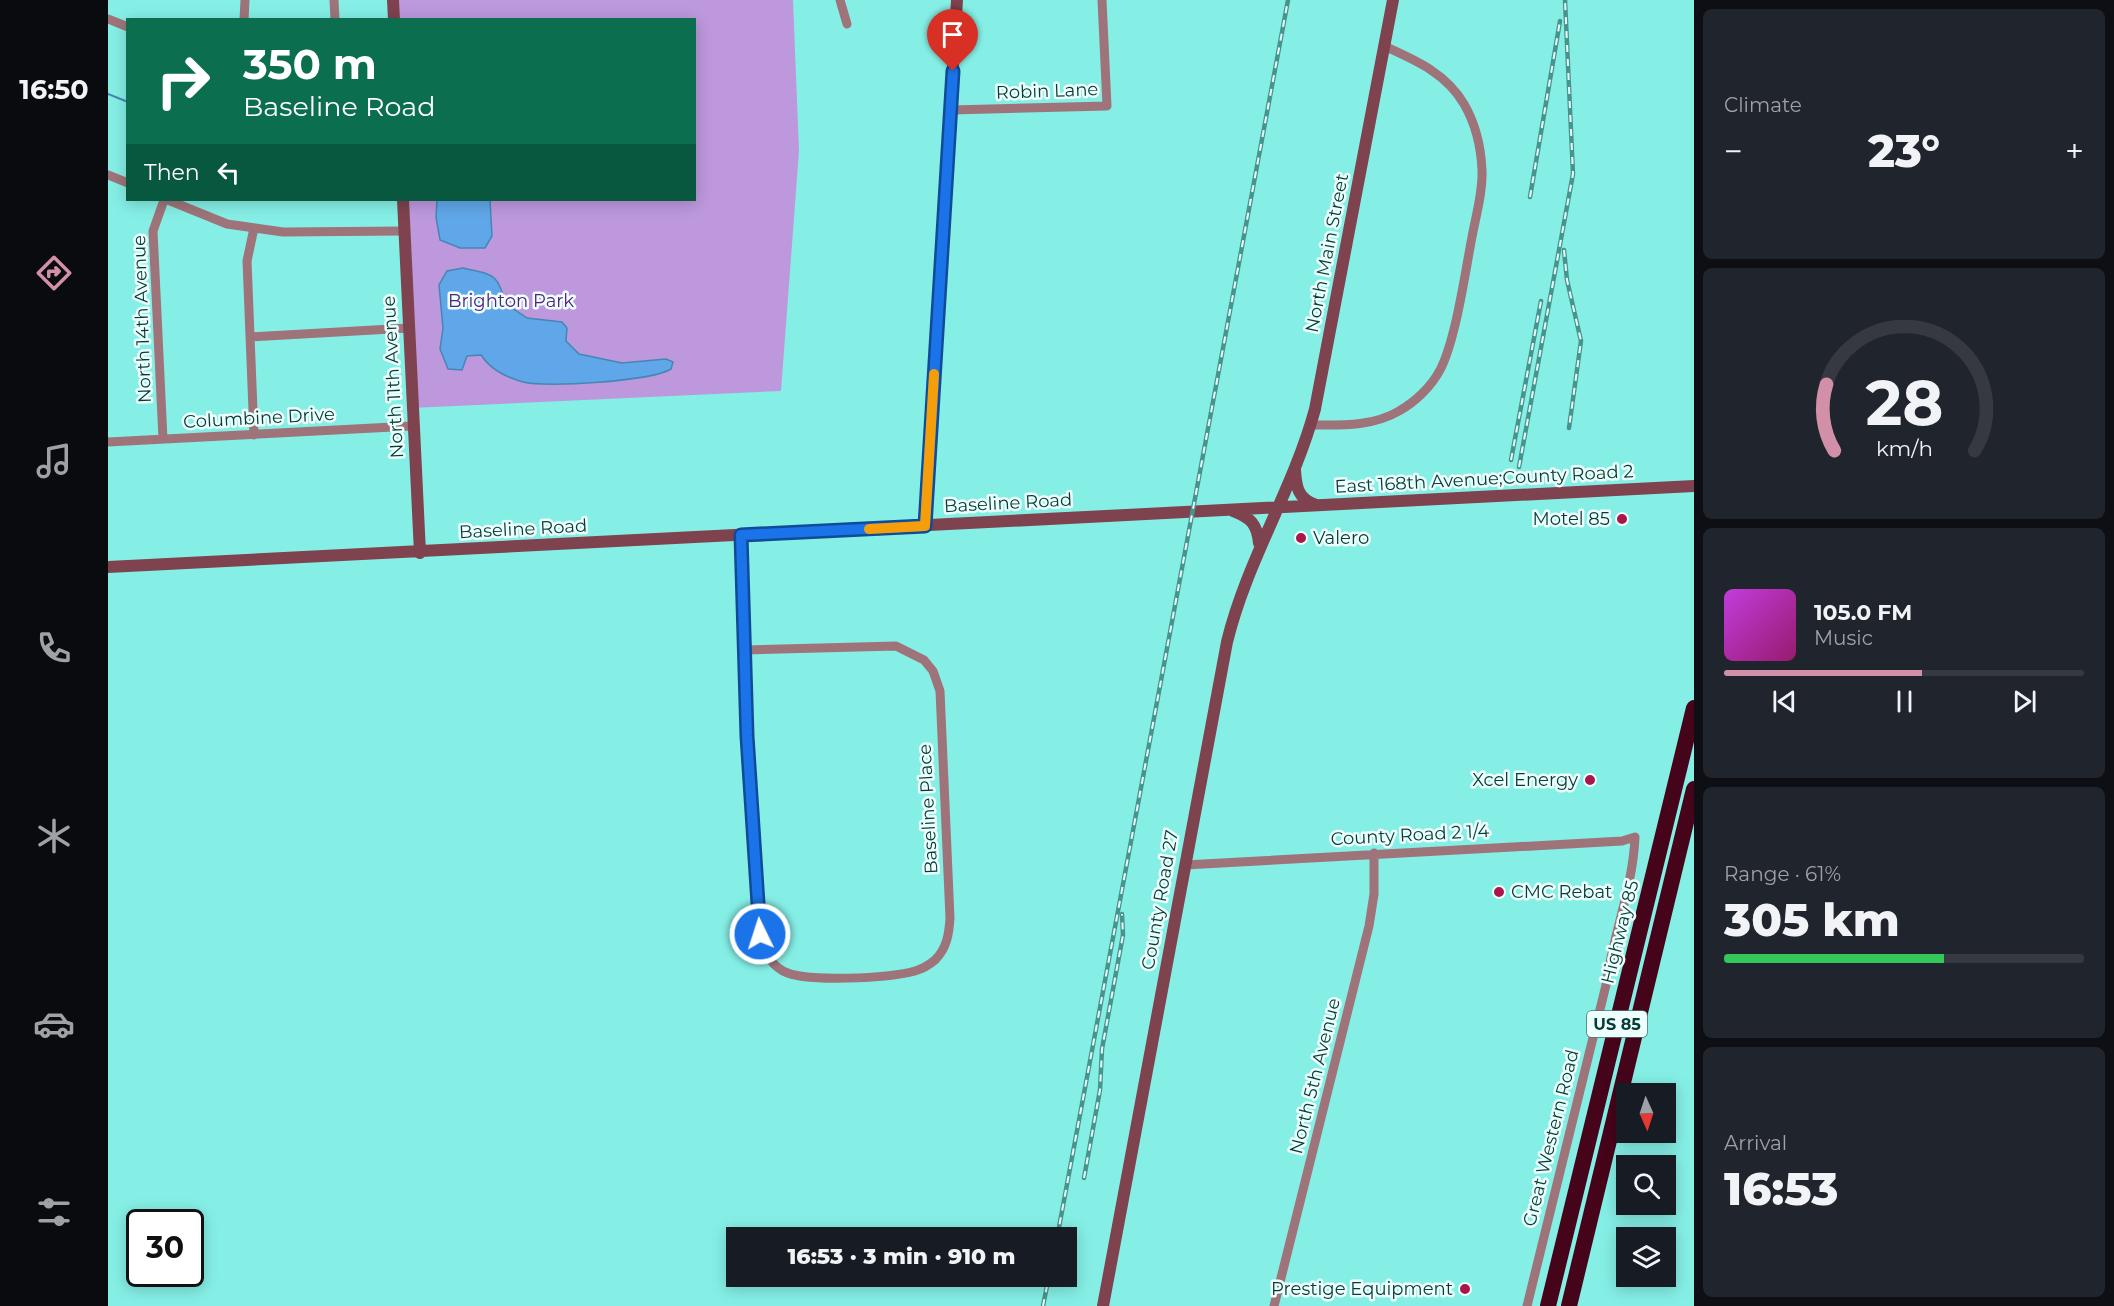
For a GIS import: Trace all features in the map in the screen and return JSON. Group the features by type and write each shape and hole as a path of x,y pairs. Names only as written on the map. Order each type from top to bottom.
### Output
{"highway":[{"name":"Highway 85","path":"1548,1306 1694,708"},
{"name":"US 85","path":"1569,1306 1694,789"}],"street":[{"path":"244,18 245,0"},
{"path":"334,0 335,18"},
{"path":"393,0 394,18"},
{"path":"840,0 847,24"},
{"path":"925,526 957,0"},
{"name":"Robin Lane","path":"951,110 1107,106 1102,0"},
{"name":"North Main Street","path":"1275,508 1295,467 1310,425 1393,0"},
{"path":"108,19 126,26"},
{"path":"1310,425 1348,425 1380,420 1400,411 1416,399 1435,378 1444,361 1465,273 1482,170 1477,139 1470,117 1459,96 1445,80 1420,63 1384,46"},
{"path":"108,175 126,182"},
{"name":"North 14th Avenue","path":"163,439 153,231 166,201"},
{"path":"169,201 227,224 283,232 404,231"},
{"name":"North 11th Avenue","path":"403,201 412,426 420,553"},
{"path":"254,228 247,261 254,435"},
{"path":"251,337 409,328"},
{"name":"Columbine Drive","path":"108,442 412,426"},
{"path":"1295,467 1296,488 1304,501 1317,506"},
{"name":"East 168th Avenue;County Road 2","path":"1275,508 1694,486"},
{"name":"Baseline Road","path":"420,553 1275,508"},
{"name":"County Road 27","path":"1103,1306 1227,642 1237,603 1275,508"},
{"path":"1232,510 1252,520 1258,528 1259,546"},
{"path":"741,535 745,650"},
{"path":"108,567 420,553"},
{"name":"Baseline Place","path":"896,646 924,660 933,670 940,691 950,918 948,939 944,949 918,971 827,978 790,975 780,969 766,954 759,928 745,650 896,646"},
{"name":"County Road 2 1/4","path":"1185,865 1622,841 1635,837"},
{"name":"Great Western Road","path":"1527,1306 1570,1123 1606,985 1611,952 1634,861 1635,837"},
{"name":"North 5th Avenue","path":"1274,1306 1369,926 1374,894 1374,853"}],"green space":[{"name":"Brighton Park","path":"393,0 793,0 799,151 781,391 411,408 403,201 696,201 696,18 394,18"}],"water":[{"path":"437,201 490,201 492,236 485,248 460,248 440,240 436,217"},
{"path":"463,268 492,276 500,285 505,303 527,318 562,322 567,328 566,341 579,354 622,363 666,359 673,362 671,369 622,380 535,384 511,378 499,372 481,355 467,356 462,370 448,369 440,349 443,328 439,285 447,271"}],"waterway":[{"path":"108,94 126,101"}],"railway":[{"path":"1059,1227 1288,0"},
{"path":"1519,467 1573,174 1565,0"},
{"path":"1530,197 1560,21"},
{"path":"1564,250 1567,280 1581,341 1569,428"},
{"path":"1511,460 1541,301"},
{"path":"1084,1178 1100,1090 1102,1049 1123,935 1122,914"},
{"path":"1043,1306 1047,1287"}],"slow traffic":[{"path":"869,529 925,526 934,374"}],"place":[{"name":"Motel 85","path":"1622,519"},
{"name":"Valero","path":"1301,538"},
{"name":"Xcel Energy","path":"1590,780"},
{"name":"CMC Rebat","path":"1499,892"},
{"name":"Prestige Equipment","path":"1465,1289"}],"route":[{"path":"760,934 747,736 741,535 925,526 953,71"}]}
